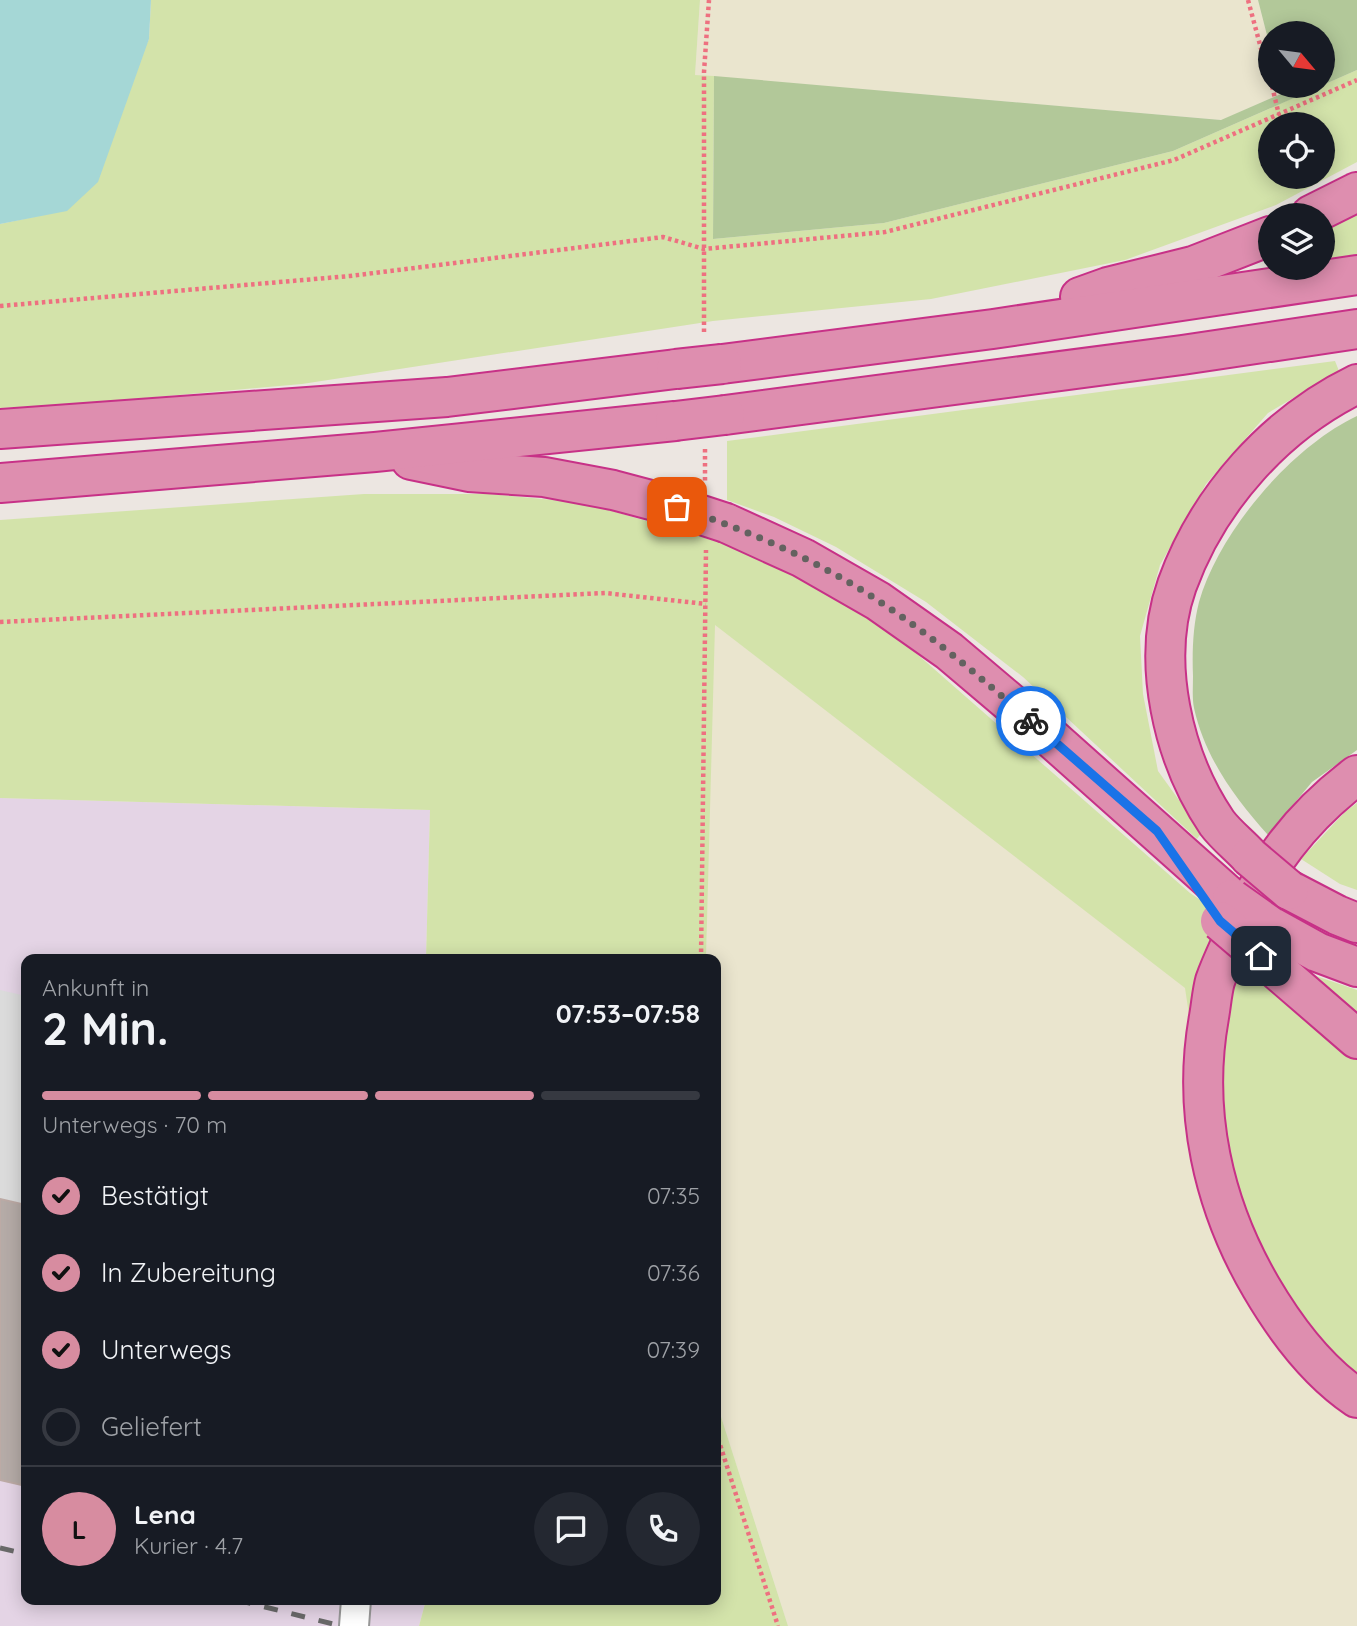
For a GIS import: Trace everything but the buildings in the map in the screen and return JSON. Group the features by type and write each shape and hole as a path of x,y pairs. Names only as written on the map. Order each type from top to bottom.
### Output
{"highway":[{"path":"1335,203 1357,192"},
{"path":"993,329 1108,287 1193,266 1258,241"},
{"path":"0,429 447,397 676,369 713,354 993,329 1357,275"},
{"path":"0,483 702,425 1357,329"},
{"path":"1357,384 1301,418 1269,445 1231,487 1198,540 1177,586 1167,635 1166,682 1174,729 1192,780 1218,825 1289,890 1357,923"},
{"path":"375,452 469,472 544,477 613,490 703,519 803,558 878,601 939,644 1157,831 1226,910 1265,941 1357,1039"},
{"path":"1357,775 1326,799 1282,847 1259,883 1215,982 1206,1034 1203,1075 1209,1153 1217,1189 1241,1254 1272,1306 1296,1339 1357,1398"},
{"path":"1265,941 1317,952 1357,967"}],"street":[{"path":"354,1626 356,1605"}],"path":[{"path":"709,0 704,72 704,249 713,354"},
{"path":"1248,0 1258,37"},
{"path":"1286,112 1357,80"},
{"path":"0,306 350,276 663,237 704,249 885,232 1174,160 1258,124"},
{"path":"701,954 706,604 702,425"},
{"path":"0,622 605,593 706,604"},
{"path":"721,1448 778,1626"}],"shaded area":[{"path":"700,0 1258,0 1263,21 1258,21 1258,98 1272,98 1222,120 695,75"},
{"path":"714,624 1186,988 1204,1115 1357,1398 1357,1626 788,1626 721,1417 721,954 706,954"},
{"path":"0,798 430,810 426,954 21,954 21,1605 425,1605 419,1626 0,1626"},
{"path":"0,990 21,995 21,1204 0,1199"}],"green space":[{"path":"151,0 700,0 695,75 714,76 713,239 884,223 1173,151 1258,114 1258,189 1306,189 1280,203 1258,203 1258,212 1125,260 931,299 713,321 302,384 78,404 0,408 0,224 67,210 149,39"},
{"path":"1258,0 1357,0 1357,70 1335,80 1335,21 1263,21"},
{"path":"1357,70 1357,162 1335,174 1335,112 1262,112 1293,98 1335,98 1335,80"},
{"path":"714,76 1221,120 1272,98 1294,98 1173,151 884,223 713,239"},
{"path":"1357,213 1357,254 1335,258 1335,225"},
{"path":"1335,361 1339,371 1268,413 1206,484 1160,565 1140,636 1143,694 1158,771 1202,832 1197,839 1023,677 926,602 836,547 774,517 727,500 727,441"},
{"path":"1357,416 1357,750 1312,782 1268,835 1244,807 1223,776 1199,726 1193,696 1193,648 1197,611 1209,575 1223,548 1261,494 1307,448"},
{"path":"364,494 490,494 585,503 718,542 798,573 885,626 1190,893 1313,975 1357,990 1357,1398 1296,1339 1204,1115 1185,988 715,625 706,954 426,954 430,810 0,798 0,520"},
{"path":"1357,803 1357,890 1340,884 1301,859 1345,812"},
{"path":"721,1417 788,1626 419,1626 425,1605 721,1605"}],"water":[{"path":"0,0 151,0 149,39 98,182 67,211 0,224"}],"railway":[{"path":"0,1548 21,1553"},
{"path":"257,1605 341,1626"}],"way so far":[{"path":"677,507 726,523 803,558 878,601 949,651 1031,721"}],"route":[{"path":"1031,721 1157,831 1220,921 1261,956"}]}
